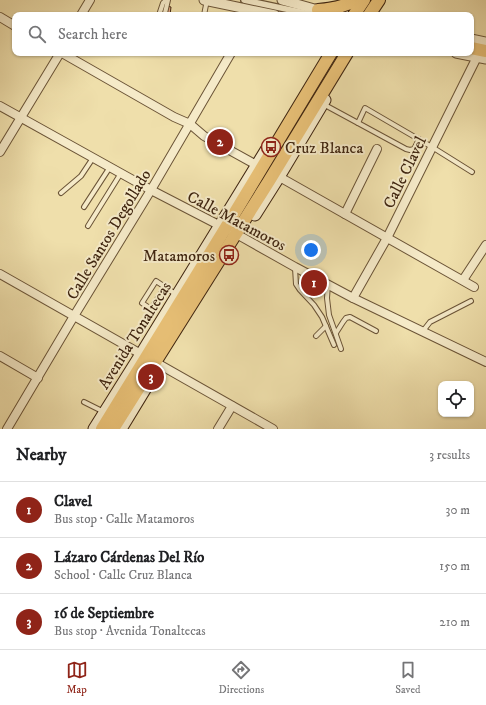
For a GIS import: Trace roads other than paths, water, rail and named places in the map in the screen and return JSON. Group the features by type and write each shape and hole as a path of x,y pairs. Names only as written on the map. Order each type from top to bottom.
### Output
{"main road":[{"path":"320,12 349,4 356,0"},
{"path":"356,12 364,0"},
{"path":"371,12 379,0"},
{"name":"Avenida Tonaltecas","path":"113,429 151,359 230,231 259,166 324,56"},
{"name":"Avenida Tonaltecas","path":"259,166 329,56"},
{"name":"Avenida Tonaltecas","path":"276,176 345,56"},
{"name":"Avenida Tonaltecas","path":"121,429 177,295 276,176 323,104 351,56"},
{"name":"Avenida Tonaltecas","path":"94,429 104,412 151,359"},
{"name":"Avenida Tonaltecas","path":"102,429 151,359"}],"street":[{"path":"83,12 89,0"},
{"path":"206,0 250,12"},
{"path":"244,0 310,12"},
{"path":"282,0 313,12"},
{"path":"0,17 12,24"},
{"path":"474,41 482,48"},
{"name":"Calle Clavel","path":"353,298 387,238 482,48"},
{"path":"0,152 59,56"},
{"path":"66,56 174,117 190,124 204,136 259,166"},
{"name":"Calle Santos Degollado","path":"7,429 151,190 229,56"},
{"name":"Calle Matamoros","path":"0,106 151,190 353,298 486,362"},
{"path":"345,214 377,149"},
{"path":"276,176 474,287"},
{"path":"463,280 486,246"},
{"path":"0,274 270,428"},
{"path":"0,356 38,378"},
{"path":"218,429 232,406"}],"lane":[{"path":"160,12 163,3 167,0"},
{"path":"165,12 167,0"},
{"path":"204,12 206,0"},
{"path":"323,104 406,149 414,149 419,139"},
{"path":"358,123 365,108 472,172"},
{"path":"61,193 81,176 93,158"},
{"path":"84,207 110,167"},
{"path":"88,226 121,173"},
{"path":"295,267 296,284 322,317 334,345"},
{"path":"166,287 151,309 142,303 156,281 166,287 177,295"},
{"path":"328,284 329,315 341,349"},
{"path":"423,331 430,322 436,318 471,301"},
{"path":"336,333 346,318 350,317 376,331"},
{"path":"316,336 326,326"},
{"path":"84,402 104,412"}],"place":[{"name":"Lázaro Cárdenas Del Río","path":"220,142"},
{"name":"Cruz Blanca","path":"271,147"},
{"name":"Matamoros","path":"229,255"},
{"name":"Clavel","path":"314,283"},
{"name":"16 de Septiembre","path":"151,377"}]}
